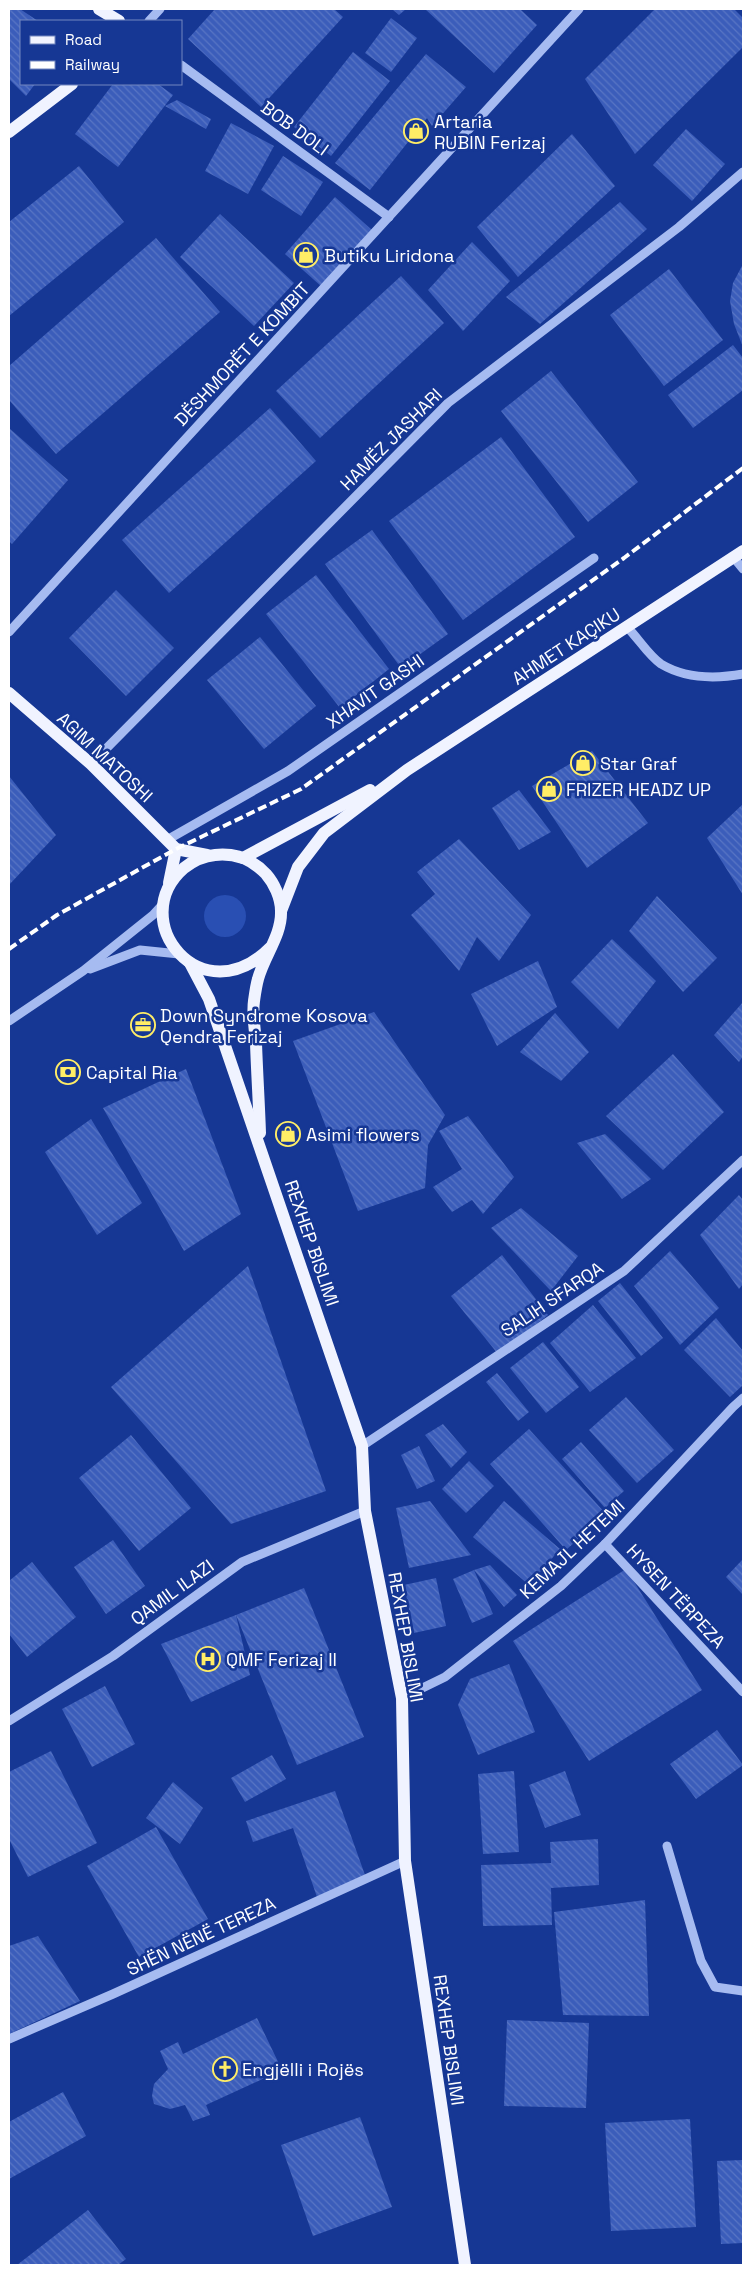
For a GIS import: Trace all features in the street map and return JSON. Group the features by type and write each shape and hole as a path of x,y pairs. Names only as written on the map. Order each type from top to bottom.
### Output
{"main road":[{"path":"99,9 117,20"},
{"path":"9,132 71,85"},
{"name":"AHMET KAÇIKU","path":"282,911 298,867 324,833 408,770 738,555"},
{"name":"AGIM MATOSHI","path":"9,693 91,764 171,845"},
{"name":"AHMET KAÇIKU","path":"243,858 408,770"},
{"path":"171,845 207,855 225,854 243,858 258,866 270,878 278,894 282,911 278,930 271,947 258,960 242,969 224,973 206,970 190,963 179,954 169,939 164,921 171,845"},
{"path":"165,897 177,875 191,862 207,855"},
{"name":"REXHEP BISLIMI","path":"261,1149 254,1004 258,979 271,947"},
{"name":"REXHEP BISLIMI","path":"190,963 209,999 362,1446 365,1511 402,1698 405,1860 465,2265"}],"street":[{"path":"150,20 160,9"},
{"name":"DËSHMORËT E KOMBIT","path":"9,632 580,9"},
{"name":"BOB DOLI","path":"182,66 389,217"},
{"name":"HAMËZ JASHARI","path":"91,764 448,403 679,227 743,172"},
{"path":"738,555 743,569"},
{"name":"XHAVIT GASHI","path":"171,845 288,771 594,558"},
{"path":"627,627 660,663 686,675 712,678 743,674"},
{"path":"9,1021 83,971 153,914 165,897"},
{"path":"83,971 140,950 179,954"},
{"name":"SALIH SFARQA","path":"362,1446 624,1271 743,1160"},
{"name":"KEMAJL HETEMI","path":"402,1698 445,1677 560,1586 606,1544 743,1398"},
{"name":"QAMIL ILAZI","path":"9,1721 113,1656 242,1562 365,1511"},
{"name":"HYSEN TËRPEZA","path":"606,1544 743,1692"},
{"path":"667,1846 701,1961 715,1986 743,1991"},
{"name":"SHËN NËNË TEREZA","path":"9,2039 113,1994 405,1860"}],"shaded area":[{"path":"225,895 240,901 246,916 240,931 225,937 210,931 204,916 210,901"}],"building":[{"path":"9,9 20,9 36,20 20,20 20,85 34,85 26,96 9,79"},
{"path":"215,9 334,9 343,17 261,107 188,39"},
{"path":"392,9 406,9 399,15"},
{"path":"425,9 520,9 537,25 494,73"},
{"path":"655,9 734,9 743,18 743,47 635,154 585,79"},
{"path":"391,18 417,38 391,72 365,53"},
{"path":"353,52 390,81 331,156 294,127"},
{"path":"426,54 466,87 432,126 427,118 370,190 335,163"},
{"path":"112,85 159,85 173,95 118,167 75,134"},
{"path":"177,100 211,119 206,129 165,106"},
{"path":"231,123 274,146 248,194 205,171"},
{"path":"686,129 725,164 692,201 653,165"},
{"path":"572,134 615,186 518,277 477,227"},
{"path":"283,156 323,182 301,216 261,190"},
{"path":"79,166 124,222 9,316 9,222"},
{"path":"335,197 372,230 322,287 285,254"},
{"path":"620,202 647,229 540,324 506,297"},
{"path":"220,214 294,283 254,326 180,257"},
{"path":"156,238 220,312 56,454 9,400 9,366"},
{"path":"472,242 510,281 463,331 428,290"},
{"path":"743,264 743,347 734,324 730,301 733,283"},
{"path":"669,269 723,340 664,386 610,315"},
{"path":"401,276 444,323 320,438 276,391"},
{"path":"733,345 743,358 743,390 693,428 668,395"},
{"path":"551,371 638,482 588,522 501,411"},
{"path":"270,408 316,461 169,593 122,540"},
{"path":"9,428 68,480 12,544 9,541"},
{"path":"501,437 575,537 463,620 389,521"},
{"path":"372,530 448,634 401,668 325,564"},
{"path":"316,575 389,669 340,708 266,614"},
{"path":"116,590 174,648 126,696 69,638"},
{"path":"260,637 316,706 264,749 207,680"},
{"path":"592,751 648,823 587,868 532,786"},
{"path":"9,776 56,835 9,885"},
{"path":"519,790 551,832 519,850 492,808"},
{"path":"743,804 743,895 707,838"},
{"path":"459,839 531,915 499,961 477,937 459,971 411,915 435,894 417,872"},
{"path":"657,896 717,958 683,992 629,931"},
{"path":"612,939 656,981 618,1029 571,982"},
{"path":"538,961 557,1007 497,1046 471,994"},
{"path":"743,1002 743,1056 739,1062 714,1035"},
{"path":"374,1012 445,1115 428,1145 425,1188 358,1211 293,1041"},
{"path":"555,1013 589,1052 561,1081 520,1052"},
{"path":"673,1054 724,1112 663,1170 606,1116"},
{"path":"186,1069 241,1214 184,1251 103,1108"},
{"path":"468,1116 514,1177 483,1214 472,1200 452,1212 433,1187 462,1169 439,1131"},
{"path":"91,1119 142,1203 97,1235 45,1152"},
{"path":"605,1134 651,1179 622,1199 577,1143"},
{"path":"739,1195 743,1200 743,1284 739,1289 700,1235"},
{"path":"521,1208 578,1256 551,1291 491,1228"},
{"path":"670,1251 719,1308 680,1345 634,1286"},
{"path":"502,1255 548,1315 498,1354 451,1296"},
{"path":"248,1266 326,1491 231,1524 111,1387"},
{"path":"620,1283 663,1338 641,1356 598,1301"},
{"path":"593,1305 636,1358 590,1392 550,1343"},
{"path":"716,1318 743,1351 743,1385 730,1397 684,1350"},
{"path":"543,1342 579,1387 546,1413 510,1368"},
{"path":"497,1373 529,1412 518,1421 486,1382"},
{"path":"626,1397 674,1450 637,1483 589,1430"},
{"path":"443,1424 467,1452 451,1468 425,1435"},
{"path":"529,1429 606,1514 566,1550 490,1464"},
{"path":"131,1435 191,1508 139,1551 79,1478"},
{"path":"581,1442 624,1491 605,1508 562,1459"},
{"path":"419,1446 435,1481 417,1489 401,1455"},
{"path":"469,1461 494,1486 466,1513 442,1489"},
{"path":"430,1501 471,1555 409,1568 396,1508"},
{"path":"504,1501 560,1549 529,1585 473,1537"},
{"path":"113,1540 145,1586 106,1614 74,1567"},
{"path":"743,1559 743,1595 726,1577"},
{"path":"32,1562 76,1617 27,1657 9,1634 9,1581"},
{"path":"490,1565 517,1595 504,1607 474,1570"},
{"path":"626,1569 702,1690 589,1761 513,1641"},
{"path":"474,1570 493,1614 472,1623 453,1579"},
{"path":"436,1578 446,1626 414,1633 404,1585"},
{"path":"304,1588 364,1737 297,1765 236,1615"},
{"name":"QMF Ferizaj II","path":"236,1615 250,1675 191,1702 161,1644"},
{"path":"509,1664 535,1732 478,1755 458,1705 470,1679"},
{"path":"105,1686 135,1744 92,1767 62,1709"},
{"path":"717,1730 743,1765 696,1799 670,1764"},
{"path":"51,1751 97,1843 28,1877 9,1839 9,1772"},
{"path":"272,1755 286,1779 245,1802 231,1778"},
{"path":"514,1771 519,1852 483,1854 478,1774"},
{"path":"565,1771 581,1815 545,1828 529,1785"},
{"path":"173,1782 203,1808 180,1844 146,1818"},
{"path":"335,1791 365,1875 317,1897 293,1828 253,1842 246,1821"},
{"path":"156,1827 208,1919 139,1957 87,1866"},
{"path":"598,1839 599,1885 551,1888 552,1925 483,1926 481,1865 551,1863 550,1842"},
{"path":"645,1900 649,2016 563,2015 554,1912"},
{"path":"38,1936 80,2001 9,2034 9,1946"},
{"name":"Engjëlli i Rojës","path":"257,2018 282,2070 206,2105 210,2115 193,2121 185,2105 170,2109 154,2104 152,2096 154,2084 168,2069 160,2051 178,2042 183,2054"},
{"path":"507,2020 589,2023 586,2108 504,2106"},
{"path":"63,2092 86,2136 9,2179 9,2122"},
{"path":"360,2117 392,2207 313,2236 281,2145"},
{"path":"690,2119 696,2227 611,2231 605,2123"},
{"path":"743,2160 743,2243 721,2244 717,2161"},
{"path":"88,2210 126,2259 118,2265 17,2265"}],"railway":[{"path":"9,949 57,915 176,849 301,789 624,558 743,468"}],"place":[{"name":"Artaria RUBIN Ferizaj","path":"416,131"},
{"name":"Butiku Liridona","path":"306,255"},
{"name":"Star Graf","path":"583,763"},
{"name":"FRIZER HEADZ UP","path":"549,789"},
{"name":"Down Syndrome Kosova Qendra Ferizaj","path":"143,1025"},
{"name":"Capital Ria","path":"68,1072"},
{"name":"Asimi flowers","path":"288,1134"},
{"name":"QMF Ferizaj II","path":"208,1659"},
{"name":"Engjëlli i Rojës","path":"225,2069"}]}
